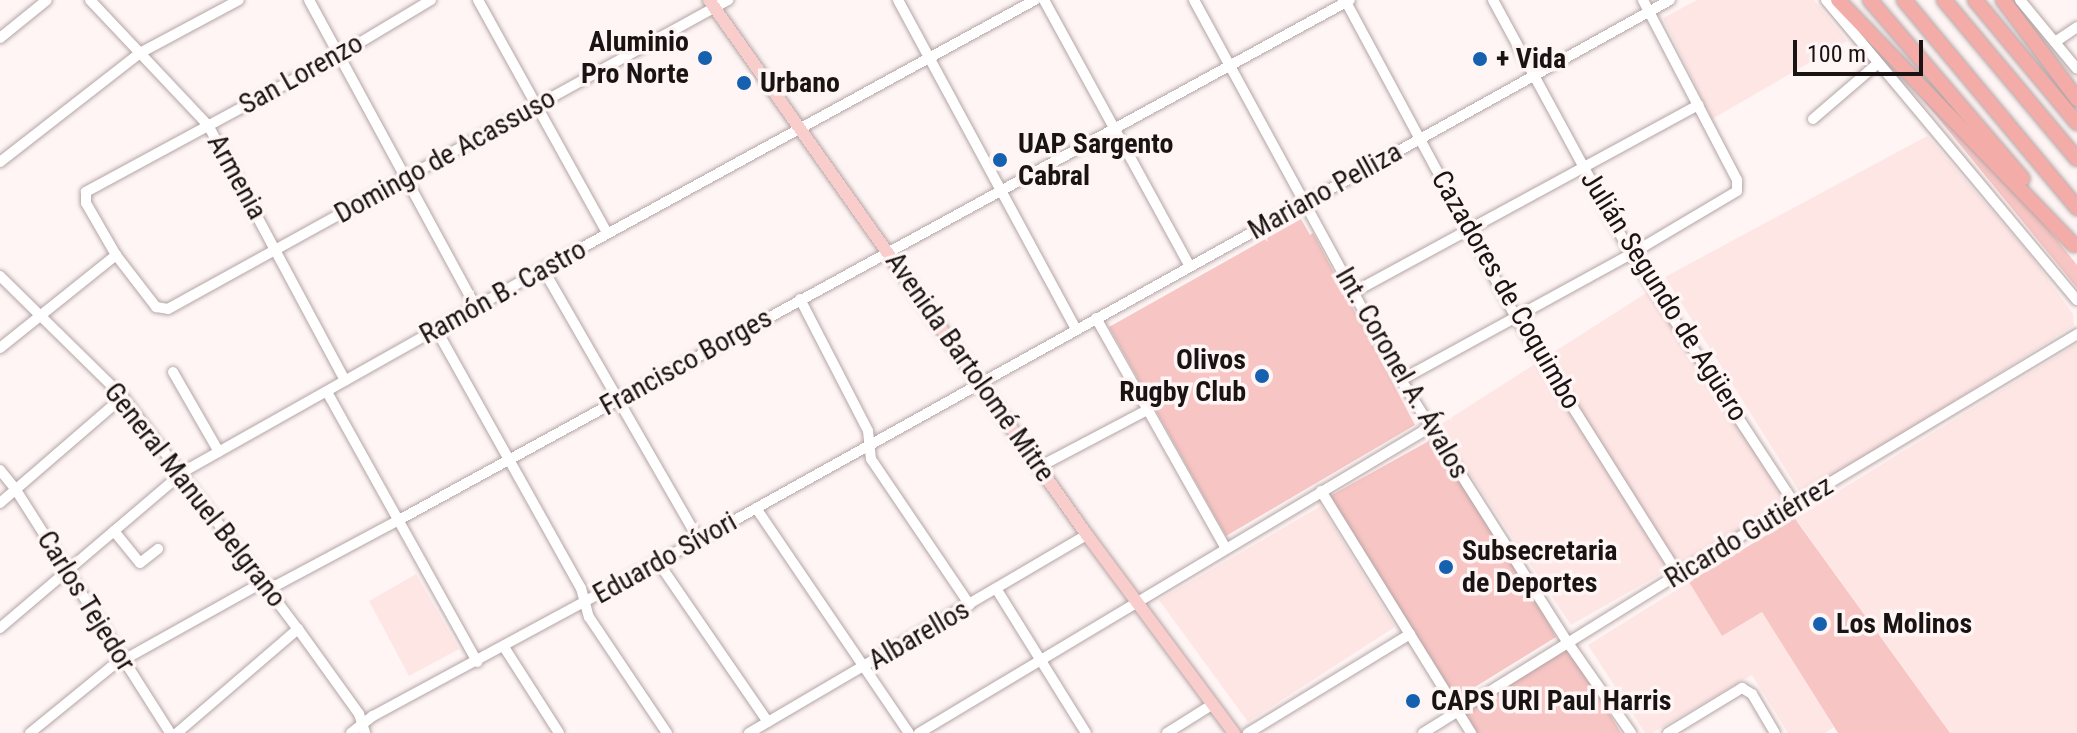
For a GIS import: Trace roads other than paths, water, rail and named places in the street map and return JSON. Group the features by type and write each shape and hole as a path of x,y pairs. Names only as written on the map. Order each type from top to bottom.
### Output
{"highway":[{"path":"1838,0 2076,247"},
{"path":"1870,0 2035,193 2076,247"},
{"path":"1904,0 2077,208"},
{"path":"1944,0 2077,159"},
{"path":"1975,0 2077,123"},
{"path":"2003,0 2077,99"}],"main road":[{"name":"Avenida Bartolomé Mitre","path":"712,4 1087,535 1234,733"}],"street":[{"path":"0,38 47,0"},
{"name":"Armenia","path":"90,0 208,125 345,381"},
{"path":"0,162 140,53 239,0"},
{"path":"309,0 476,307"},
{"name":"San Lorenzo","path":"116,255 86,203 86,192 339,55 431,0"},
{"path":"478,0 607,233"},
{"name":"Domingo de Acassuso","path":"116,255 161,310 536,105 712,4 728,0"},
{"path":"898,0 1076,329"},
{"name":"Ramón B. Castro","path":"0,628 183,472 800,126 1035,0"},
{"path":"1044,0 1189,265"},
{"name":"Int. Coronel A. Ávalos","path":"1194,0 1401,380 1568,643 1631,733"},
{"name":"Julián Segundo de Agüero","path":"1493,0 1631,254 1795,505"},
{"path":"1401,380 1731,198 1737,191 1737,180 1643,0"},
{"name":"Mariano Pelliza","path":"981,384 1189,265 1670,0"},
{"path":"1826,0 2077,300"},
{"path":"2020,0 2077,69"},
{"name":"Francisco Borges","path":"30,733 122,661 256,586 277,585 397,521 1347,1"},
{"name":"Cazadores de Coquimbo","path":"1347,1 1516,317 1678,574"},
{"path":"2055,42 2077,27"},
{"path":"1813,119 1878,63"},
{"path":"1354,292 1698,105"},
{"path":"0,348 116,255"},
{"path":"543,269 699,540"},
{"name":"General Manuel Belgrano","path":"0,276 123,397 267,586 363,728"},
{"path":"800,299 868,431 871,459 970,605"},
{"path":"1096,318 1225,547"},
{"path":"436,329 581,588 583,603 667,733"},
{"name":"Ricardo Gutiérrez","path":"1423,733 1678,574 2077,334"},
{"path":"173,372 219,452"},
{"name":"Eduardo Sívori","path":"351,733 981,384"},
{"path":"327,392 477,662"},
{"path":"0,503 123,397"},
{"path":"1039,467 1147,410"},
{"path":"919,733 1136,600 1430,427"},
{"name":"Carlos Tejedor","path":"0,470 16,490 170,733"},
{"path":"1321,491 1471,733"},
{"path":"756,508 909,733"},
{"path":"114,531 140,563 158,549"},
{"name":"Albarellos","path":"749,733 1087,535"},
{"path":"658,562 768,722"},
{"path":"997,590 1086,733"},
{"path":"177,733 298,629"},
{"path":"1248,733 1410,634"},
{"path":"504,647 559,733"},
{"path":"1668,733 1742,688 1747,689 1775,733"},
{"path":"1167,733 1213,704"}],"place":[{"name":"Aluminio Pro Norte","path":"705,58"},
{"name":"+ Vida","path":"1480,59"},
{"name":"Urbano","path":"744,83"},
{"name":"UAP Sargento Cabral","path":"1000,160"},
{"name":"Olivos Rugby Club","path":"1262,376"},
{"name":"Subsecretaria de Deportes","path":"1446,567"},
{"name":"Los Molinos","path":"1820,624"},
{"name":"CAPS URI Paul Harris","path":"1413,701"}]}
